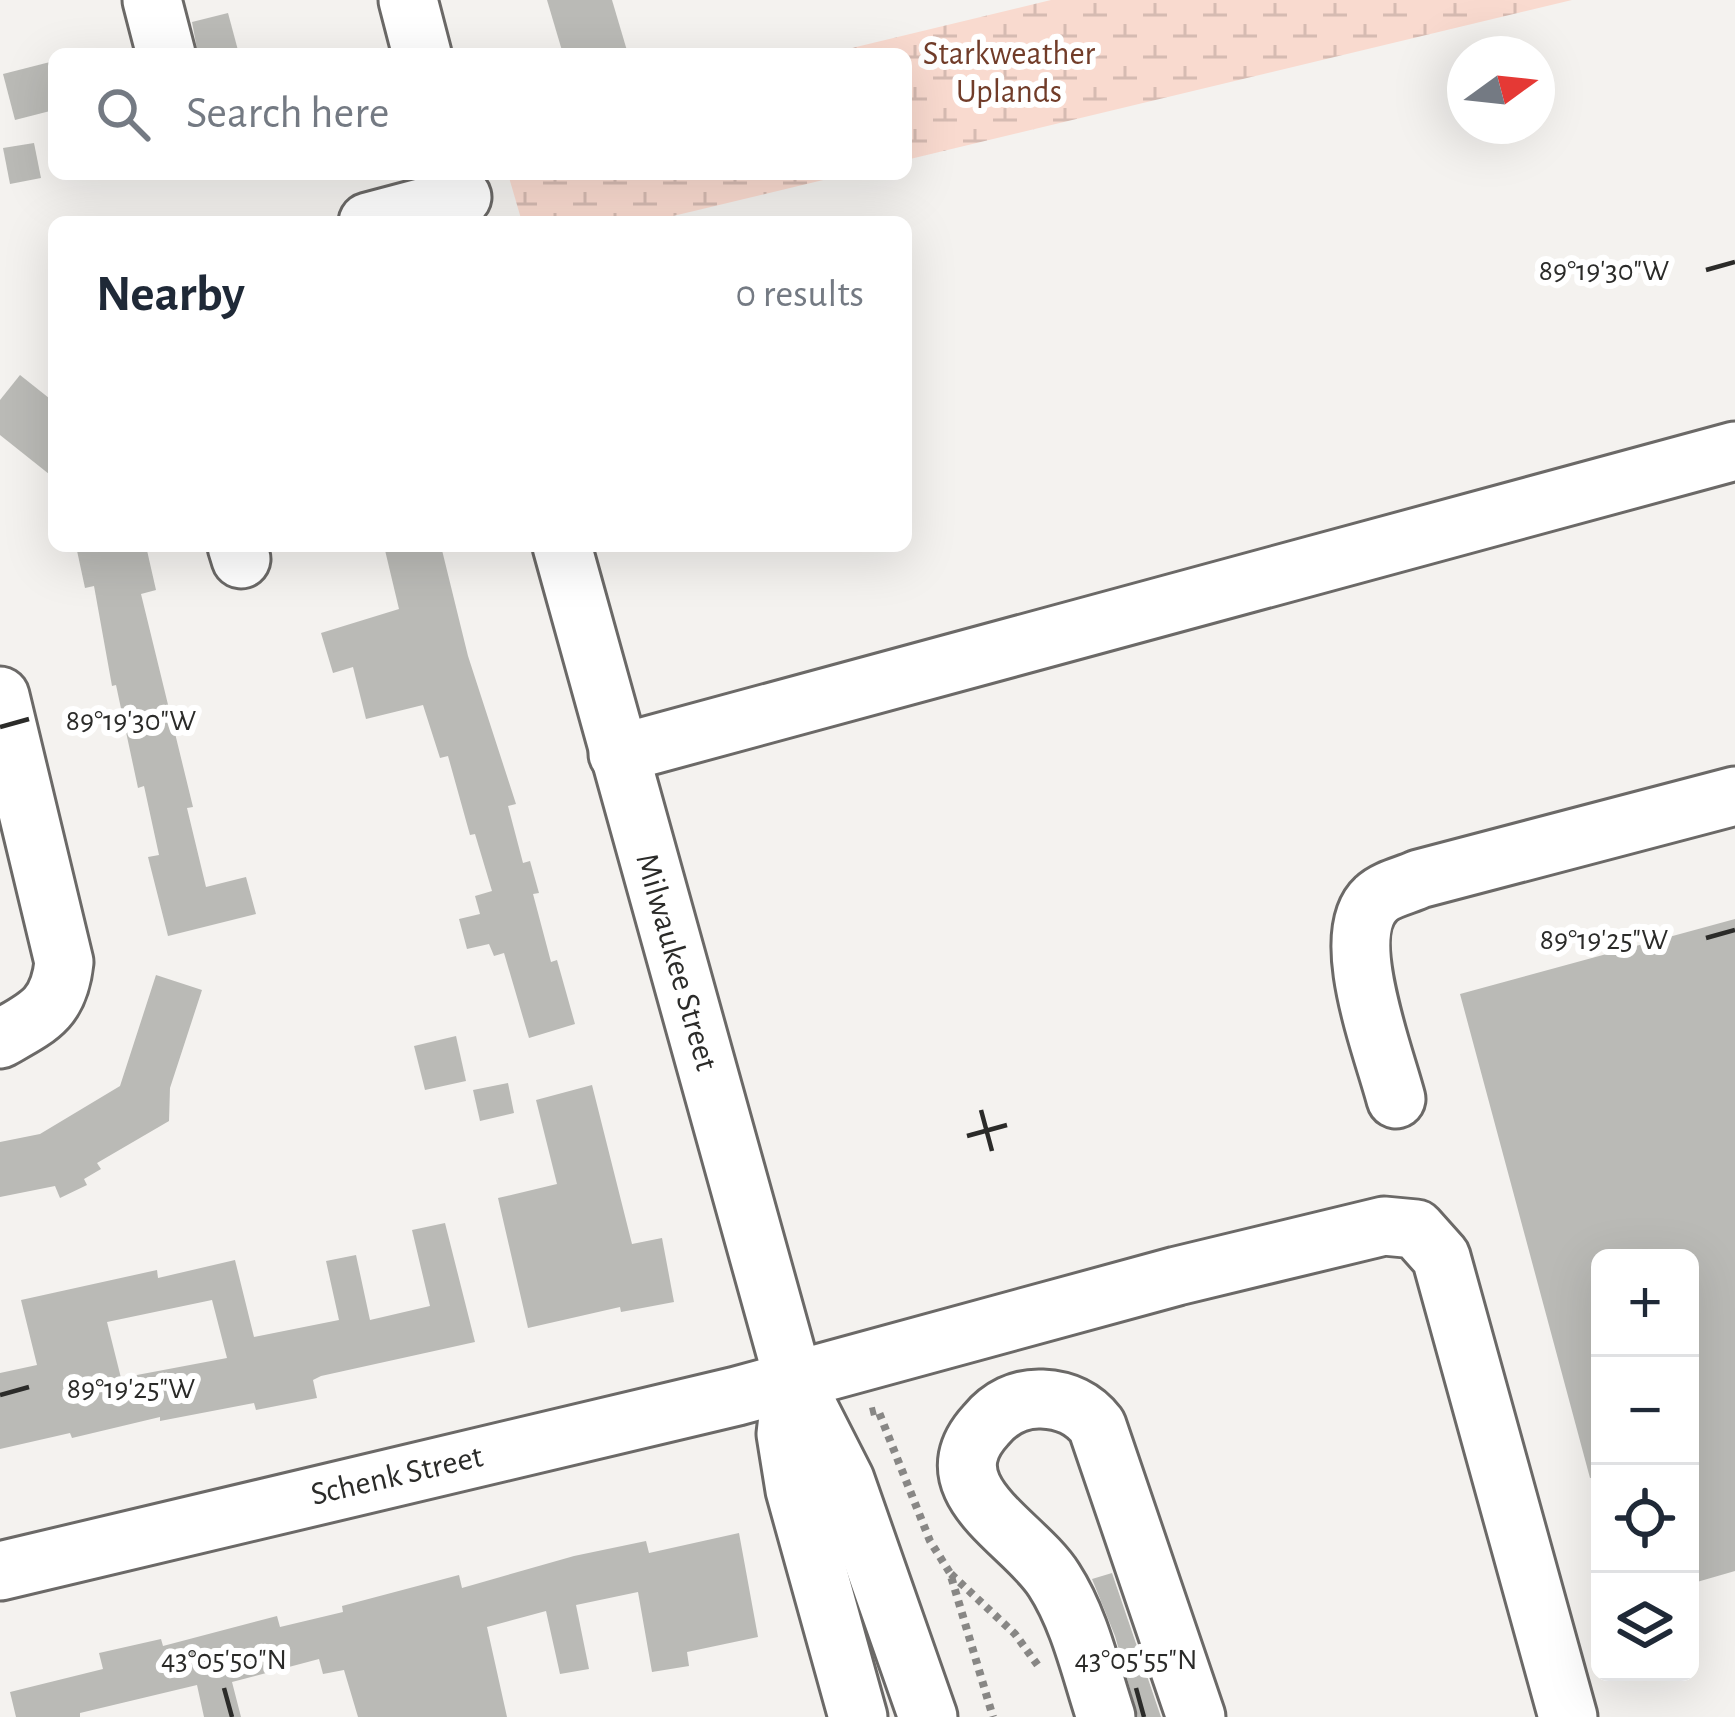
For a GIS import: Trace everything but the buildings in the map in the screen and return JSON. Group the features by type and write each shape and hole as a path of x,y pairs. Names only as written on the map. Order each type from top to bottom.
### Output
{"street":[{"path":"152,0 164,48"},
{"path":"408,0 420,48"},
{"path":"392,216 462,198"},
{"path":"618,754 1735,451"},
{"name":"Milwaukee Street","path":"564,552 793,1378 844,1480 928,1717"},
{"path":"0,696 64,962 61,988 50,1006 17,1029"},
{"path":"1396,1099 1362,969 1359,925 1377,897 1419,879 1735,796"},
{"name":"Schenk Street","path":"0,1571 737,1396 1384,1226 1416,1228 1441,1257 1568,1717"},
{"name":"Milwaukee Street","path":"793,1378 786,1433 795,1490 858,1717"},
{"path":"1106,1717 1055,1580 1037,1556 992,1517 969,1482 967,1467 977,1434 1003,1408 1020,1401 1036,1398 1072,1405 1086,1412 1097,1426 1196,1717"}],"path":[{"path":"950,1574 1015,1634 1043,1676"}],"green space":[{"name":"Starkweather Uplands","path":"1051,0 1572,0 912,159 912,48 852,48"},
{"name":"Starkweather Uplands","path":"510,180 823,180 673,216 520,216"}]}
